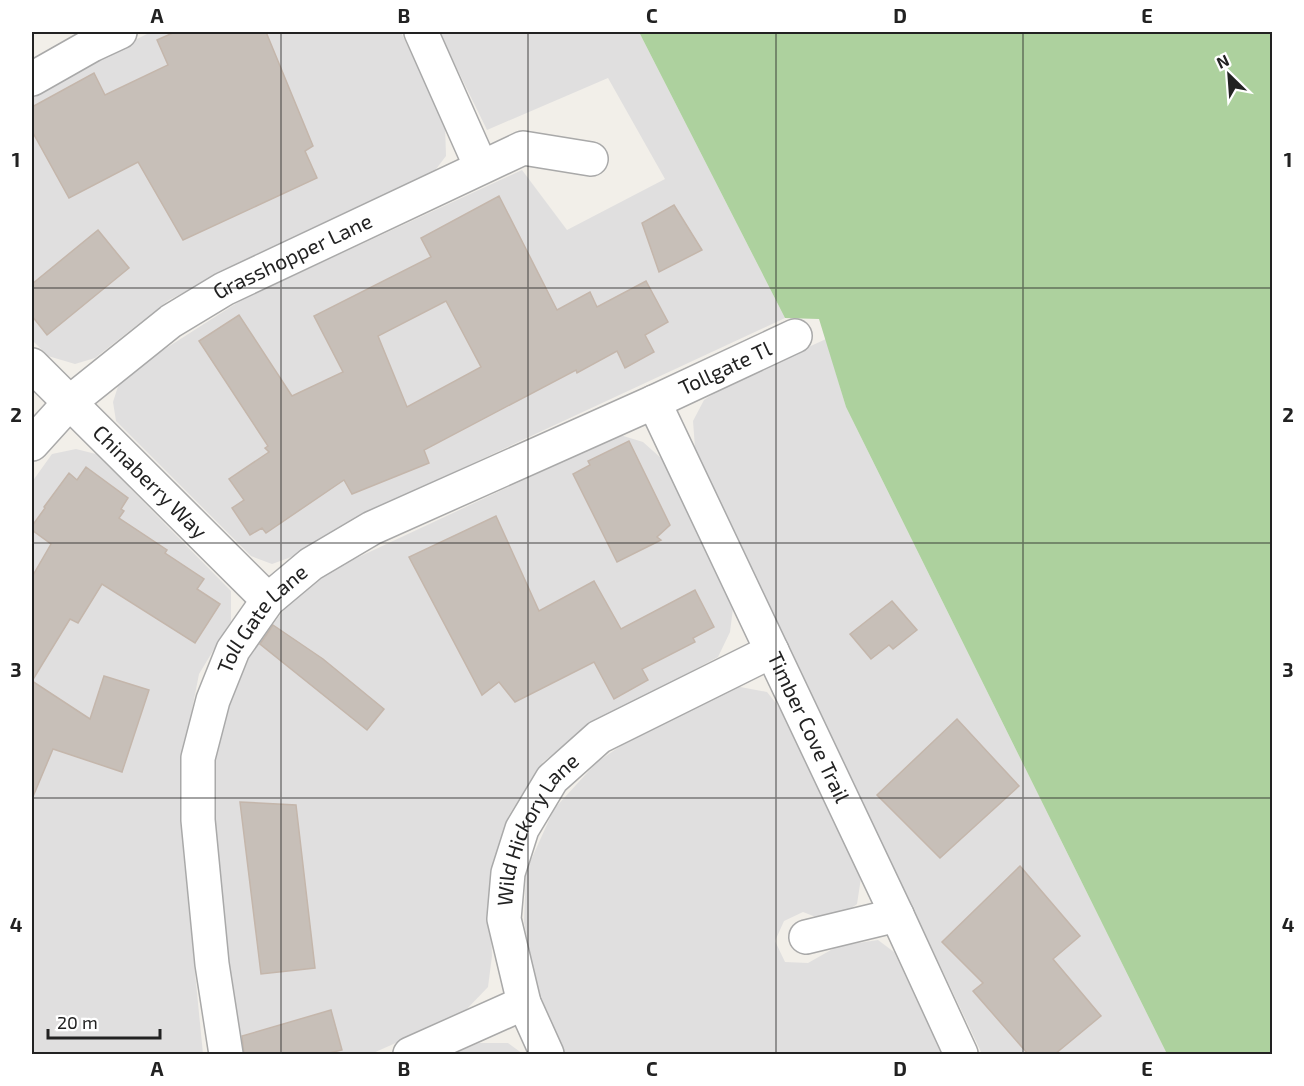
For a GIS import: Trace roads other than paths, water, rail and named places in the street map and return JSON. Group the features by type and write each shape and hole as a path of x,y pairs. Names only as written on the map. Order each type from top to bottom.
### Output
{"street":[{"path":"32,79 120,32"},
{"path":"421,32 481,167"},
{"name":"Grasshopper Lane","path":"32,444 70,402 171,321 224,289 523,148 591,159"},
{"name":"Tollgate Tl","path":"654,402 795,336"},
{"name":"Chinaberry Way","path":"32,365 268,600"},
{"name":"Toll Gate Lane","path":"226,1054 212,964 198,820 198,758 213,700 233,650 268,600 311,564 372,528 654,402"},
{"name":"Timber Cove Trail","path":"654,402 961,1054"},
{"name":"Wild Hickory Lane","path":"547,1054 524,1003 504,919 508,873 522,829 552,779 599,737 772,651"},
{"path":"806,937 897,915"},
{"path":"410,1054 524,1003"}]}
